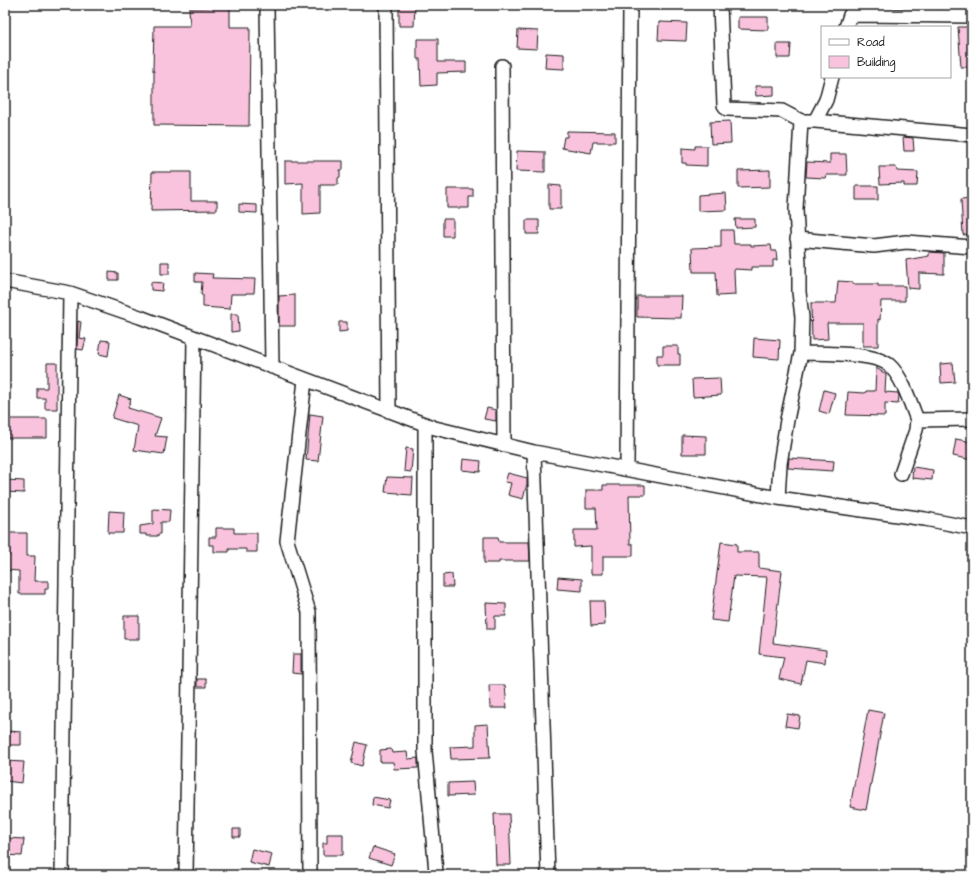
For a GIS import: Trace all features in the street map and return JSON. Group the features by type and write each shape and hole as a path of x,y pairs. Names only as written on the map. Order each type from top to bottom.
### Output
{"street":[{"path":"267,5 272,367"},
{"path":"386,5 389,411"},
{"path":"627,469 630,5"},
{"path":"720,5 724,105 727,109 782,111 801,121 972,135"},
{"path":"850,16 972,16"},
{"path":"502,66 504,445"},
{"path":"815,121 826,100 832,78"},
{"path":"778,498 784,434 801,353 802,317 796,209 801,121"},
{"path":"797,239 874,246 906,242 972,247"},
{"path":"5,281 70,293 140,317 435,428 534,452 778,498 925,519 972,528"},
{"path":"62,875 70,293"},
{"path":"186,875 194,338"},
{"path":"801,353 860,355 889,364 903,384 917,420 916,430 901,474"},
{"path":"305,380 287,541 310,612 310,875"},
{"path":"917,420 972,419"},
{"path":"425,424 425,751 436,872"},
{"path":"534,452 548,875"}],"building":[{"path":"399,5 415,5 414,26 399,26"},
{"path":"230,7 230,27 250,27 249,126 154,125 154,26 190,26 189,8"},
{"path":"738,17 768,17 768,30 738,29"},
{"path":"659,22 687,23 686,41 658,40"},
{"path":"958,27 972,27 972,67 961,67"},
{"path":"518,30 538,31 537,49 517,48"},
{"path":"417,39 438,39 438,62 466,62 466,72 437,73 437,85 421,86 420,59 417,59"},
{"path":"777,44 791,44 790,58 777,58"},
{"path":"546,53 564,54 564,69 545,68"},
{"path":"755,86 774,86 774,95 756,96"},
{"path":"730,121 731,143 711,144 710,122"},
{"path":"567,131 615,132 615,142 593,142 591,153 562,148 564,137 567,137"},
{"path":"903,137 913,138 914,151 904,151"},
{"path":"695,146 707,146 707,166 686,165 686,163 682,163 682,148 695,149"},
{"path":"517,151 545,152 545,172 516,171"},
{"path":"830,154 846,154 847,175 826,175 825,178 806,177 807,162 830,163"},
{"path":"285,161 343,161 343,170 340,170 338,185 320,185 320,213 303,214 303,183 285,184"},
{"path":"879,167 896,167 897,171 918,172 917,186 904,186 904,183 880,184"},
{"path":"770,170 770,187 738,188 738,171"},
{"path":"152,172 191,172 191,201 217,201 217,210 151,211"},
{"path":"549,185 561,186 561,209 549,209"},
{"path":"856,186 878,186 878,200 856,200"},
{"path":"447,189 473,189 473,197 469,197 469,208 447,208"},
{"path":"726,193 727,210 698,211 698,195"},
{"path":"972,198 972,234 963,235 961,199"},
{"path":"239,204 257,205 257,213 239,212"},
{"path":"443,219 453,219 453,236 443,236"},
{"path":"735,219 755,219 755,227 736,228"},
{"path":"526,220 539,220 539,234 526,234"},
{"path":"721,230 733,230 734,244 751,244 751,246 771,245 772,251 776,251 777,260 773,260 773,267 751,267 751,270 735,269 735,295 717,296 716,272 693,272 692,248 721,247"},
{"path":"929,252 944,253 944,274 919,273 919,289 908,288 906,260 929,256"},
{"path":"161,262 169,262 169,274 161,274"},
{"path":"109,272 118,273 118,280 109,280"},
{"path":"195,273 213,274 212,278 255,279 254,293 231,294 230,309 203,307 203,295 201,295 202,282 195,282"},
{"path":"838,281 853,282 853,284 878,284 878,286 905,286 905,301 881,301 880,320 878,319 878,346 863,346 863,323 827,323 828,339 812,340 811,303 836,303"},
{"path":"151,282 163,283 162,291 151,290"},
{"path":"295,295 295,326 279,326 279,296"},
{"path":"637,296 682,296 681,318 637,317"},
{"path":"231,314 238,314 239,331 231,332"},
{"path":"78,321 81,322 79,338 86,339 83,350 77,349"},
{"path":"339,322 347,322 347,331 339,332"},
{"path":"754,338 780,340 779,359 753,357"},
{"path":"101,340 110,341 108,356 99,354"},
{"path":"663,346 678,346 680,365 657,365 657,355 663,355"},
{"path":"47,363 57,363 57,409 45,409 45,398 37,398 37,388 47,388"},
{"path":"953,363 955,382 941,383 940,364"},
{"path":"876,368 886,374 885,392 898,393 898,404 885,403 885,416 846,415 848,392 865,393 866,391 875,391"},
{"path":"720,378 721,395 693,397 692,379"},
{"path":"824,390 835,393 829,414 819,411"},
{"path":"119,395 131,399 128,408 161,418 155,436 167,437 164,454 134,450 138,426 112,418"},
{"path":"487,408 496,410 496,421 484,419"},
{"path":"310,414 323,416 318,461 306,460"},
{"path":"8,419 47,419 47,438 8,438"},
{"path":"682,435 706,436 706,454 682,454"},
{"path":"956,439 972,442 972,460 953,456"},
{"path":"406,448 413,449 411,472 404,471"},
{"path":"789,458 834,461 833,471 788,468"},
{"path":"463,459 481,461 480,472 462,470"},
{"path":"913,467 933,470 932,480 912,478"},
{"path":"508,473 527,478 523,499 508,495 511,483 505,482"},
{"path":"387,477 413,478 412,495 385,492"},
{"path":"5,480 24,481 24,493 5,492"},
{"path":"603,485 645,485 645,495 629,495 630,544 633,544 633,556 603,556 603,574 591,574 591,546 574,547 574,530 597,530 596,508 586,508 586,490 603,490"},
{"path":"153,509 170,510 169,522 161,522 161,534 158,534 158,536 146,536 146,534 140,534 140,526 153,524"},
{"path":"109,511 124,512 123,533 108,533"},
{"path":"216,528 234,528 234,533 257,533 257,552 246,552 246,549 229,549 229,552 214,552 214,545 209,545 209,537 216,537"},
{"path":"9,533 27,533 27,556 35,556 34,581 48,581 48,589 45,589 45,594 19,594 19,571 6,570 6,556 9,556"},
{"path":"484,537 498,537 499,542 529,542 530,561 499,561 499,563 484,563"},
{"path":"721,542 737,544 737,552 759,552 759,568 782,571 773,643 826,650 825,663 806,660 801,684 779,679 784,657 759,654 767,577 734,576 728,622 711,620"},
{"path":"452,574 453,587 443,587 443,575"},
{"path":"558,577 582,579 582,591 557,589"},
{"path":"590,601 604,601 605,625 591,626"},
{"path":"486,603 506,604 506,616 495,616 495,629 487,629"},
{"path":"124,616 139,616 139,639 124,639"},
{"path":"293,654 301,654 301,674 292,673"},
{"path":"197,679 206,679 206,687 197,687"},
{"path":"489,685 505,685 507,708 490,708"},
{"path":"868,710 884,713 866,810 850,807"},
{"path":"787,714 800,716 798,728 785,726"},
{"path":"488,724 490,758 451,759 450,747 475,746 475,725"},
{"path":"10,731 21,732 21,745 9,745"},
{"path":"356,742 367,745 362,766 351,763"},
{"path":"391,749 392,753 407,752 408,759 418,758 418,768 394,769 393,762 380,762 380,750"},
{"path":"5,761 24,762 22,783 5,781"},
{"path":"473,782 474,795 448,796 448,783"},
{"path":"373,797 390,800 388,808 372,805"},
{"path":"494,814 509,814 511,865 496,865"},
{"path":"233,829 240,829 240,837 233,837"},
{"path":"327,834 343,834 343,855 323,855 323,843 327,843"},
{"path":"5,838 24,839 22,856 5,855"},
{"path":"373,847 395,854 391,865 369,858"},
{"path":"252,849 272,854 269,867 249,862"}]}
